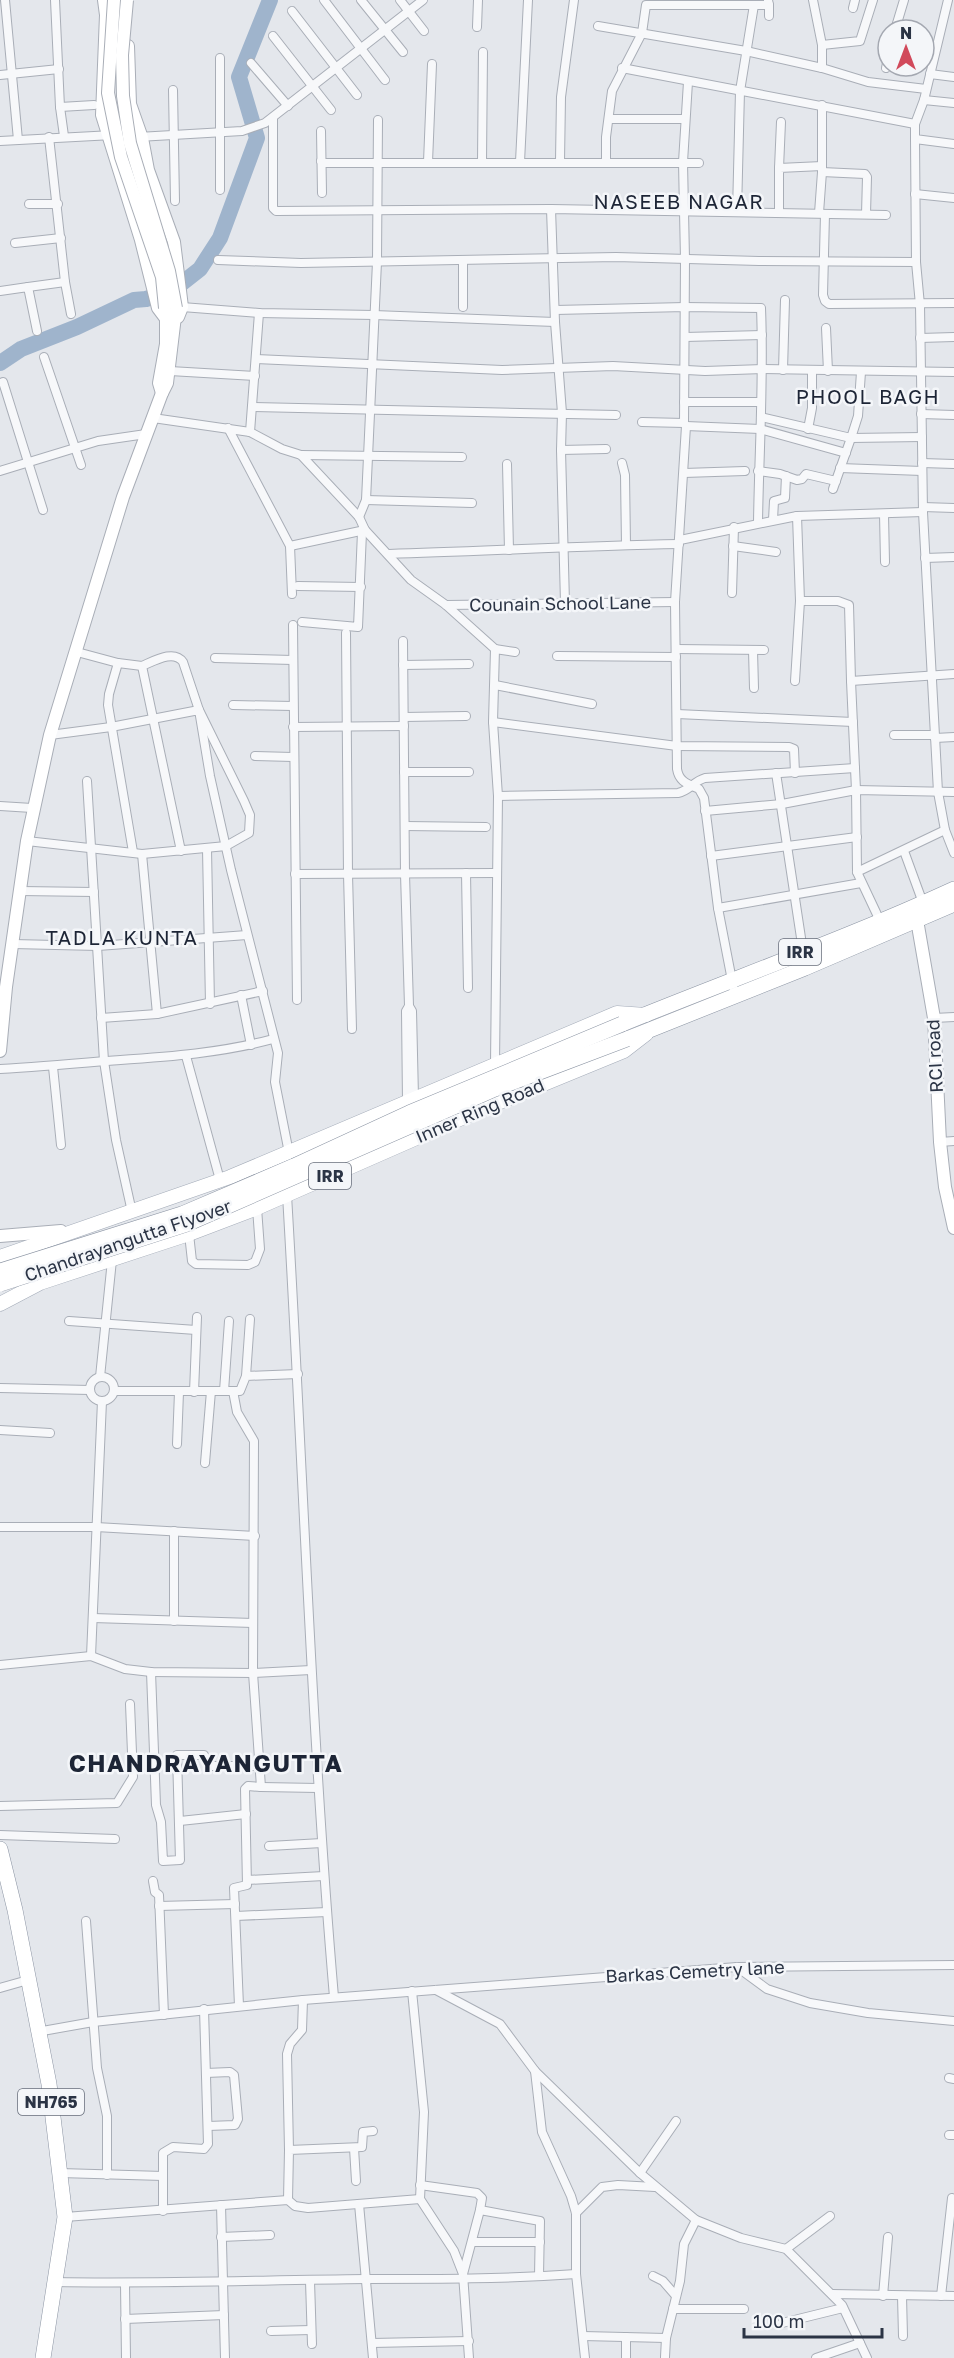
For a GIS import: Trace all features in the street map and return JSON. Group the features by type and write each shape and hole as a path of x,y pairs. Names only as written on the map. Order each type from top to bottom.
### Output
{"highway":[{"name":"Inner Ring Road","path":"646,1015 803,951 880,923 954,889"},
{"name":"Inner Ring Road","path":"653,1029 954,904"},
{"name":"Chandrayangutta Flyover","path":"0,1284 187,1224 625,1032 646,1015"},
{"name":"Chandrayangutta Flyover","path":"0,1271 182,1214 420,1108 625,1032 653,1029"},
{"name":"NH765","path":"0,1849 15,1911 49,2084 65,2217 43,2358"}],"main road":[{"path":"104,0 106,15 102,115 151,278 172,311"},
{"path":"114,0 108,93 122,157 172,311"},
{"path":"0,1051 3,987 13,944 32,808 50,735 123,497 170,371 172,311 170,272 130,142 123,96 122,55 127,0"},
{"path":"132,0 128,56 130,104 142,138 148,170 174,242 178,270 159,383 162,393"},
{"name":"RCI road","path":"917,920 934,1018 940,1142 950,1186 954,1228"},
{"name":"Inner Ring Road","path":"0,1257 121,1216 289,1153 617,1013 646,1015"},
{"name":"Inner Ring Road","path":"0,1305 40,1283 189,1234 257,1208 624,1051 653,1029"},
{"path":"0,1236 58,1233 102,1218 121,1216 130,1254"}],"street":[{"path":"55,0 60,106 64,136"},
{"path":"324,0 385,80"},
{"path":"361,0 403,52"},
{"path":"400,0 424,31"},
{"path":"0,141 108,134 142,138 174,137 242,131 269,121 423,0"},
{"path":"477,27 478,0"},
{"path":"520,162 528,0"},
{"path":"560,161 561,97 574,0"},
{"path":"813,0 822,45 822,68"},
{"path":"822,45 860,41 873,0"},
{"path":"899,18 904,0"},
{"path":"936,49 948,0"},
{"path":"3,3 4,37 11,73 18,140"},
{"path":"606,162 612,91 642,33 646,3 754,5 768,3 769,16"},
{"path":"737,212 740,91 754,5"},
{"path":"292,10 357,95"},
{"path":"106,15 130,15"},
{"path":"597,26 746,51 822,68 861,81 927,89"},
{"path":"273,36 331,110"},
{"path":"482,162 483,52"},
{"path":"220,58 220,190"},
{"path":"251,63 288,106"},
{"path":"428,162 432,64"},
{"path":"622,68 915,124"},
{"path":"0,75 59,69"},
{"path":"936,75 954,77"},
{"path":"929,78 915,124 916,262 920,305 923,510 938,792 945,830 954,853"},
{"path":"688,82 683,162 684,473 675,602 678,776 682,782 702,792 718,908 735,996"},
{"path":"173,90 176,201"},
{"path":"924,100 954,103"},
{"path":"60,106 94,105"},
{"path":"822,105 822,214 825,262 823,295 825,301 829,304 954,303"},
{"path":"609,119 684,119"},
{"path":"359,517 366,500 374,364 378,120"},
{"path":"269,121 274,210 550,209 886,215"},
{"path":"779,213 781,122"},
{"path":"321,131 322,193"},
{"path":"49,137 65,282 71,314"},
{"path":"915,139 954,144"},
{"path":"321,161 699,163"},
{"path":"779,168 822,169 865,174 867,177 866,214"},
{"path":"915,194 954,198"},
{"path":"30,204 58,204"},
{"path":"550,209 562,413 565,603"},
{"path":"15,243 61,238"},
{"path":"218,260 301,263 616,257 916,262"},
{"path":"463,260 463,307"},
{"path":"0,291 65,282"},
{"path":"28,287 37,331"},
{"path":"783,370 785,300"},
{"path":"555,310 761,308 763,369 760,402 758,523"},
{"path":"172,311 374,315 555,322"},
{"path":"250,432 259,313"},
{"path":"826,328 828,370"},
{"path":"685,337 762,336"},
{"path":"920,338 954,337"},
{"path":"44,357 81,465"},
{"path":"256,359 502,370 613,366 705,371 763,369 954,372"},
{"path":"170,371 255,376"},
{"path":"808,429 812,408 812,371"},
{"path":"758,471 799,480 806,474 835,485 858,416 861,372"},
{"path":"3,382 43,510"},
{"path":"684,402 760,402"},
{"path":"252,407 616,415"},
{"path":"921,414 954,415"},
{"path":"761,417 851,438 922,437"},
{"path":"153,418 250,432 282,449 301,455 462,457"},
{"path":"642,422 760,429 846,453"},
{"path":"228,428 290,546 292,594"},
{"path":"0,471 98,441 146,434"},
{"path":"561,450 606,449"},
{"path":"297,1000 293,660 298,624 358,627 363,531 359,517 301,455"},
{"path":"622,463 625,474 626,545"},
{"path":"507,464 509,550"},
{"path":"840,468 922,467 954,464"},
{"path":"684,473 745,471"},
{"path":"773,520 774,501 785,498 786,476"},
{"path":"366,500 472,503"},
{"path":"389,554 679,542 734,527 797,516 884,514 954,508"},
{"path":"884,514 885,562"},
{"path":"795,681 800,601 797,516"},
{"path":"732,593 734,527"},
{"path":"290,546 363,531"},
{"path":"363,531 389,554 411,580 446,605 495,650 515,652"},
{"path":"733,546 776,552"},
{"path":"925,558 954,557"},
{"path":"298,586 360,587"},
{"path":"800,601 838,601 849,605 857,872 880,923"},
{"name":"Counain School Lane","path":"446,605 675,602"},
{"path":"346,633 352,1029"},
{"path":"403,641 405,874 409,1006 406,1011 411,1099"},
{"path":"495,650 493,722 498,796 495,1064"},
{"path":"753,650 754,688"},
{"path":"557,656 764,650"},
{"path":"77,652 118,663 142,666 167,657 180,658 191,681 199,710 210,776 226,846 279,1058 274,1073 274,1082 289,1153"},
{"path":"215,658 293,660"},
{"path":"118,663 109,694 111,727 137,853 152,942 157,1014"},
{"path":"403,665 469,664"},
{"path":"142,666 181,851"},
{"path":"850,681 954,674"},
{"path":"495,685 592,704"},
{"path":"233,705 293,706"},
{"path":"50,735 153,720 199,710"},
{"path":"27,841 137,853 226,846 249,833 250,815 199,710"},
{"path":"677,714 853,722"},
{"path":"293,727 347,727 466,716"},
{"path":"493,722 677,746 789,747 794,748 795,773"},
{"path":"894,735 954,737"},
{"path":"255,756 293,757"},
{"path":"498,796 678,793 692,786 697,780 705,778 855,768"},
{"path":"404,772 469,772"},
{"path":"776,773 803,951"},
{"path":"87,781 104,1061 116,1140 121,1216"},
{"path":"705,811 782,804 856,790 954,792"},
{"path":"0,806 32,808"},
{"path":"405,826 486,827"},
{"path":"857,872 945,830"},
{"path":"711,856 857,837"},
{"path":"207,849 210,1004"},
{"path":"904,851 923,903"},
{"path":"466,873 468,988"},
{"path":"295,874 496,873"},
{"path":"718,908 861,884"},
{"path":"20,891 94,892"},
{"path":"13,944 98,946 248,934"},
{"path":"101,1018 157,1014 262,991"},
{"path":"241,996 250,1045"},
{"path":"934,1018 954,1017"},
{"path":"0,1069 186,1056 273,1039"},
{"path":"186,1056 220,1180"},
{"path":"53,1067 61,1146"},
{"path":"940,1142 954,1141"},
{"path":"287,1195 298,1374 311,1670 334,1997"},
{"path":"189,1234 190,1256 196,1264 248,1265 255,1262 260,1249 257,1208"},
{"path":"100,1377 112,1260"},
{"path":"194,1392 197,1317"},
{"path":"114,1391 242,1390 246,1376 250,1319"},
{"path":"69,1321 196,1330"},
{"path":"229,1321 229,1391 237,1412 254,1442 253,1673 261,1787"},
{"path":"246,1376 298,1374"},
{"path":"100,1377 110,1380 114,1391 109,1399 102,1401 95,1399 90,1390 93,1380 100,1377"},
{"path":"0,1388 90,1390"},
{"path":"177,1444 179,1392"},
{"path":"205,1463 211,1392"},
{"path":"91,1656 102,1401"},
{"path":"0,1430 50,1433"},
{"path":"0,1527 96,1527 255,1536"},
{"path":"174,1531 174,1621"},
{"path":"93,1618 253,1623"},
{"path":"0,1665 91,1656 125,1669 152,1672 253,1673 311,1670"},
{"path":"152,1672 156,1804 164,1862 180,1860 177,1755 204,1755 209,1766 260,1766"},
{"path":"0,1806 117,1803 134,1777 130,1704"},
{"path":"239,2006 234,1888 247,1886 248,1880 245,1789 248,1786 318,1788"},
{"path":"180,1821 246,1814"},
{"path":"0,1835 115,1839"},
{"path":"269,1846 322,1844"},
{"path":"248,1880 324,1876"},
{"path":"153,1881 154,1892 159,1895 164,2015"},
{"path":"159,1906 235,1904"},
{"path":"236,1916 327,1912"},
{"path":"86,1921 97,2068 107,2116 107,2175"},
{"name":"Barkas Cemetry lane","path":"37,2031 204,2009 334,1997 737,1967 954,1965"},
{"path":"737,1967 768,1989 810,2003 868,2013 954,2021"},
{"path":"0,1988 28,1980"},
{"path":"436,1990 500,2024 535,2071 640,2173 696,2220 741,2238 786,2250 832,2294 843,2308 867,2358"},
{"path":"412,1991 424,2112 420,2199 454,2251 463,2277 469,2358"},
{"path":"288,2200 286,2054 290,2044 302,2030 303,2000"},
{"path":"163,2211 163,2153 172,2147 200,2149 206,2147 208,2126 204,2009"},
{"path":"535,2071 542,2132 572,2196 576,2213 576,2274 585,2358"},
{"path":"206,2073 230,2072 234,2075 238,2119 235,2125 208,2126"},
{"path":"640,2173 676,2121"},
{"path":"289,2150 363,2146 364,2131 373,2131"},
{"path":"354,2148 356,2181"},
{"path":"60,2173 163,2176"},
{"path":"420,2185 477,2193 482,2198 463,2277"},
{"path":"576,2213 602,2187 618,2185 656,2187"},
{"path":"941,2296 951,2198"},
{"path":"65,2217 288,2200 295,2206 308,2208 420,2199"},
{"path":"360,2204 373,2358"},
{"path":"221,2205 225,2358"},
{"path":"480,2210 540,2221 538,2276"},
{"path":"786,2250 830,2216"},
{"path":"665,2357 666,2338 676,2296 684,2244 696,2220"},
{"path":"221,2237 270,2235"},
{"path":"883,2296 888,2237"},
{"path":"472,2242 540,2242"},
{"path":"55,2282 125,2284 576,2274"},
{"path":"653,2276 663,2281 676,2296"},
{"path":"310,2281 312,2344"},
{"path":"125,2284 126,2358"},
{"path":"832,2294 954,2296"},
{"path":"902,2296 903,2336"},
{"path":"782,2323 843,2308"},
{"path":"673,2309 744,2309"},
{"path":"125,2319 224,2315"},
{"path":"271,2331 311,2330"},
{"path":"583,2336 666,2338"},
{"path":"626,2337 626,2358"},
{"path":"372,2343 469,2341"},
{"path":"816,2358 860,2343"}],"waterway":[{"path":"0,363 21,349 77,327 134,300 172,291 200,269 220,238 257,138 239,77 270,0"}],"district":[{"name":"NASEEB NAGAR","path":"679,202"},
{"name":"PHOOL BAGH","path":"868,397"},
{"name":"TADLA KUNTA","path":"122,938"},
{"name":"CHANDRAYANGUTTA","path":"206,1764"}]}
